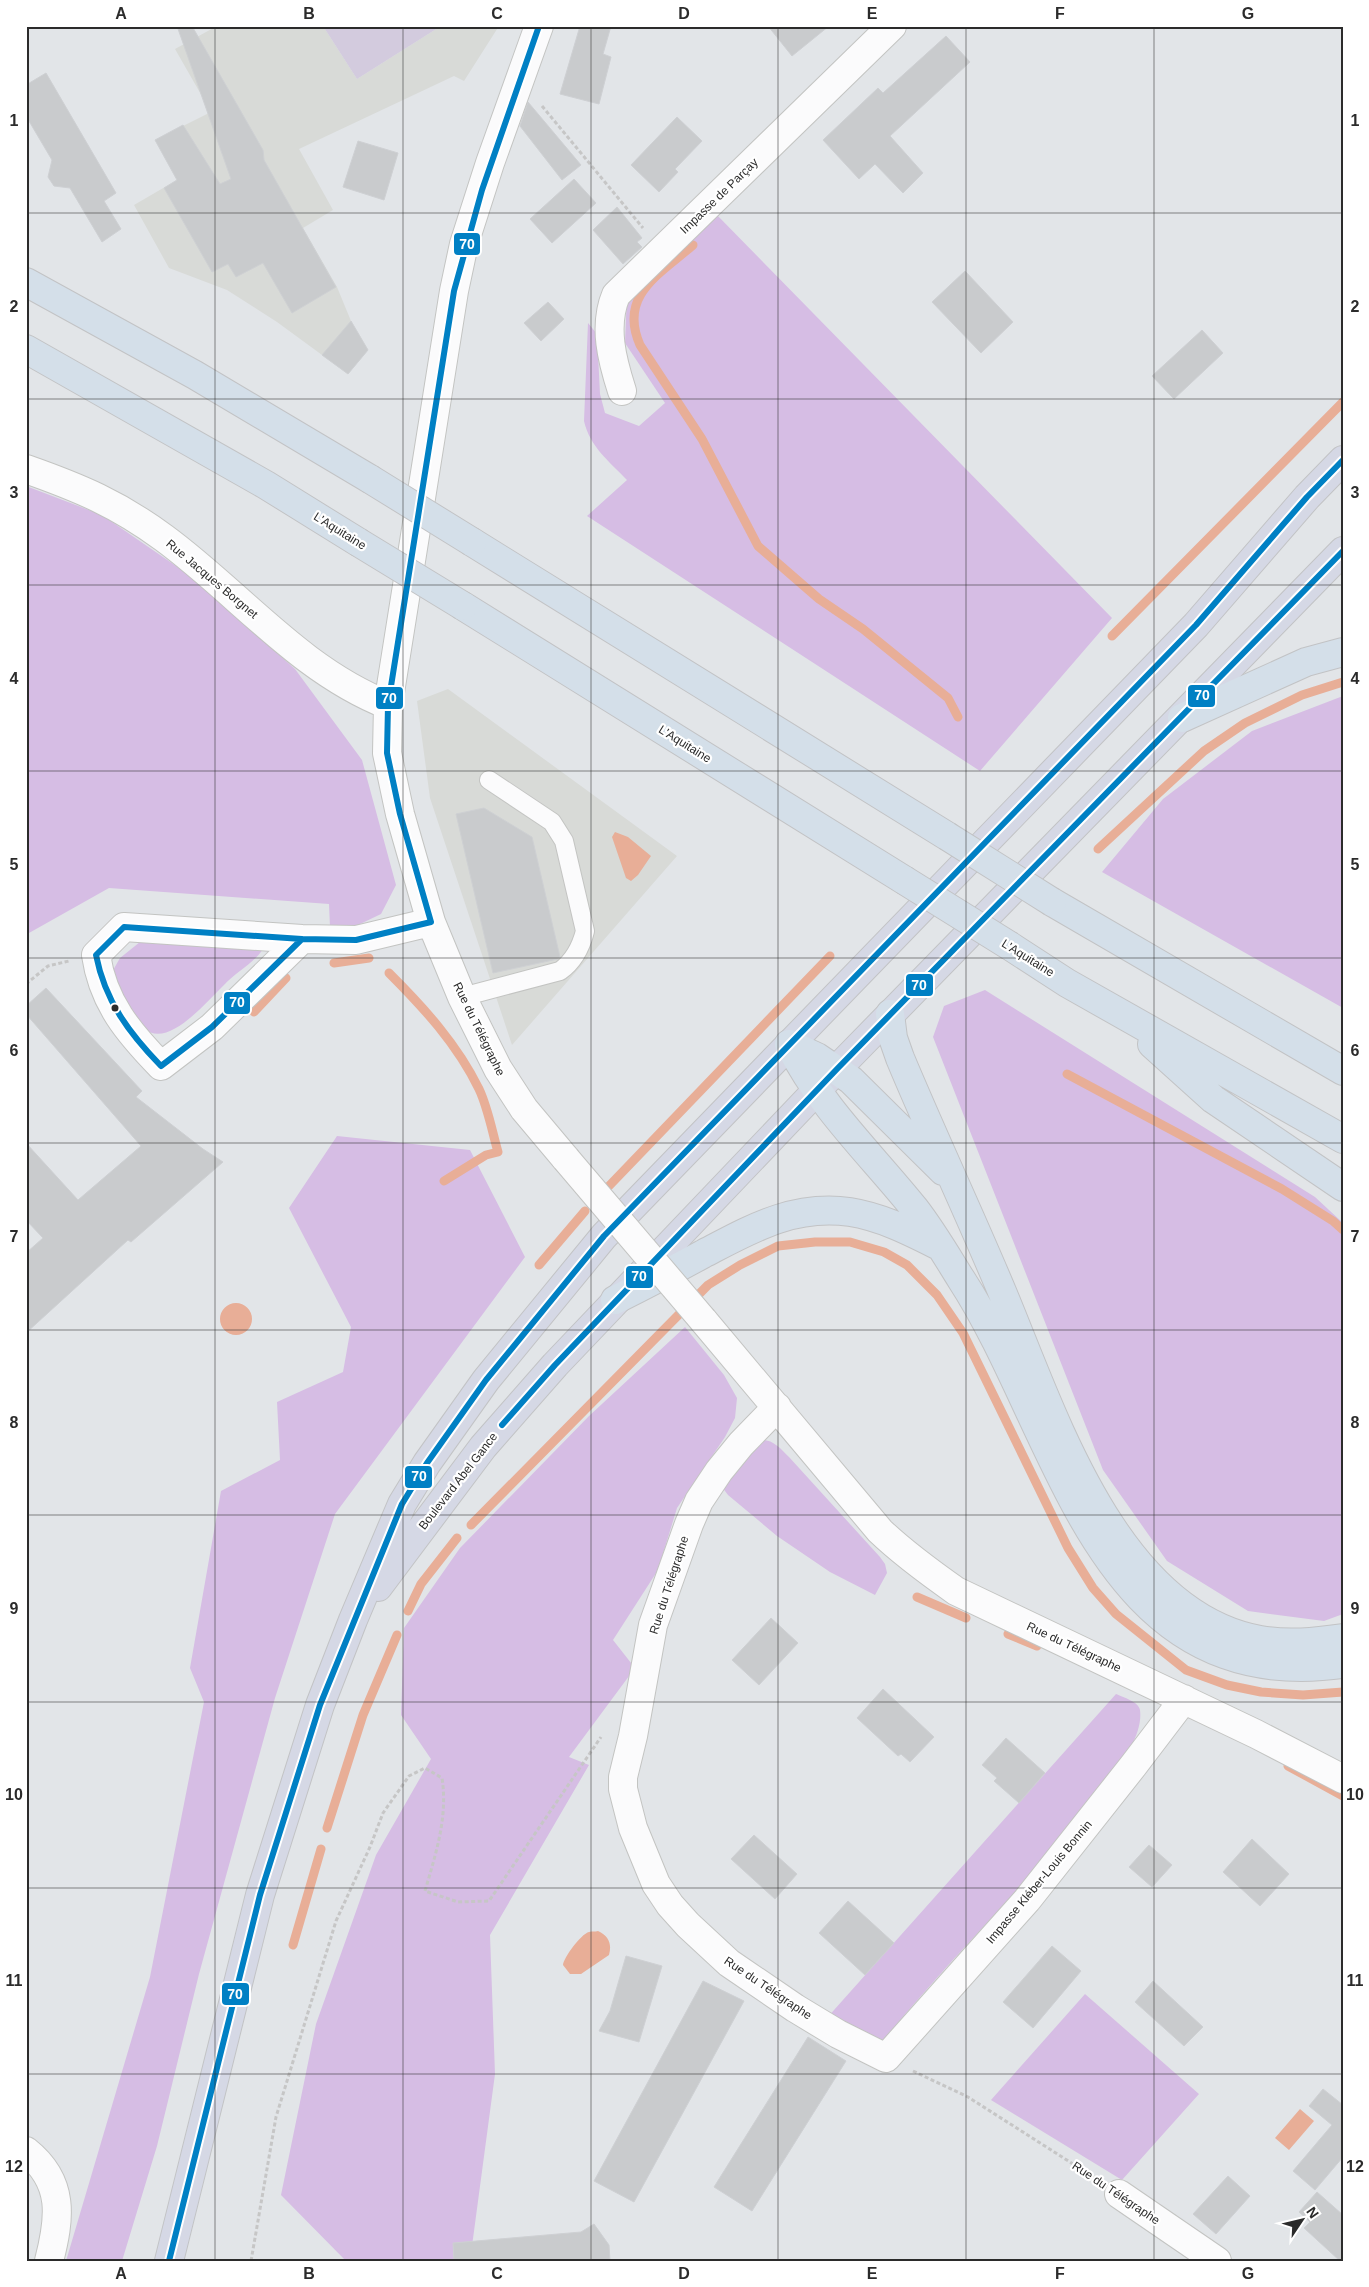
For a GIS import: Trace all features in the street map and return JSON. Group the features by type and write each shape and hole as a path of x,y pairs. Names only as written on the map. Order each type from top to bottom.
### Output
{"highway":[{"path":"26,282 195,375 370,479 1052,902 1343,1071"},
{"name":"L'Aquitaine","path":"26,349 266,485 1111,1008 1343,1139"},
{"path":"1182,718 1306,662 1343,652"},
{"path":"1111,1008 1213,1099 1343,1187"},
{"path":"890,1014 893,1038 900,1058 1047,1402 1093,1499 1132,1555 1177,1600 1203,1618 1230,1631 1259,1640 1292,1643 1343,1638"},
{"path":"789,1044 837,1069 864,1092 955,1183"},
{"path":"789,1044 816,1092 916,1210 971,1294 988,1325 1076,1509 1115,1569 1140,1598 1163,1618 1192,1638 1221,1653 1255,1663 1293,1667 1343,1664"},
{"path":"615,1300 746,1231 785,1216 808,1211 851,1212 874,1218 900,1227 941,1248"}],"main road":[{"name":"Boulevard Abel Gance","path":"169,2261 260,1895 320,1705 353,1620 402,1504 427,1463 486,1380 604,1236 1196,624 1307,497 1343,460"},
{"name":"Boulevard Abel Gance","path":"353,1620 483,1447 554,1365 890,1014 1182,718 1343,551"}],"street":[{"name":"Rue du Télégraphe","path":"538,26 476,203 462,254 446,337 388,705 387,753 398,805 431,922 462,997 498,1070 524,1109 880,1531 902,1552 924,1570 956,1590 1184,1699 1343,1779"},
{"name":"Impasse de Parçay","path":"622,391 612,362 610,336 611,306 616,295 892,26"},
{"name":"Rue Jacques Borgnet","path":"26,469 81,489 135,518 206,572 314,664 362,695 388,705"},
{"path":"302,939 212,1027 162,1066 138,1042 113,1009 99,973 96,955 124,927 302,939 356,940 431,922"},
{"name":"Rue du Télégraphe","path":"777,1407 741,1444 719,1471 699,1501 692,1516 653,1625 638,1711 623,1777 624,1789 633,1828 648,1866 665,1898 688,1925 729,1963 795,2008 838,2034 886,2058"},
{"name":"Impasse Kléber-Louis Bonnin","path":"886,2058 1027,1900 1134,1766 1184,1699"},
{"path":"26,2151 44,2170 54,2189 56,2198 58,2228 50,2261"},
{"name":"Rue du Télégraphe","path":"1119,2194 1217,2261"}],"lane":[{"path":"462,997 560,971 568,965 582,944 585,932 564,841 559,830 552,822 489,780"}],"path":[{"path":"520,80 662,251"},
{"path":"26,984 48,966 96,955"},
{"path":"251,2261 279,2107 336,1920 370,1847 383,1813 409,1776 425,1768 442,1778 445,1799 441,1835 425,1891 458,1902 489,1901 603,1733"},
{"name":"Rue du Télégraphe","path":"886,2058 968,2096 1119,2194"}],"shaded area":[{"path":"217,26 323,26 357,79 441,26 499,26 464,81 454,76 299,149 333,210 303,228 337,287 351,321 368,350 348,374 277,322 227,290 169,268 134,205 177,180 155,140 211,112 175,49"},
{"path":"323,26 441,26 357,79"},
{"path":"715,213 1112,618 980,771 587,516 627,480 595,446 584,421 588,323 597,334 600,394 605,413 639,426 665,403 625,343 627,293"},
{"path":"26,486 102,515 192,577 295,669 362,760 396,885 381,914 358,925 330,927 329,904 109,888 29,933 26,930"},
{"path":"448,689 677,856 512,1045 430,798 417,701"},
{"path":"1343,696 1343,1008 1102,872 1163,799 1252,731"},
{"path":"615,832 628,837 651,856 638,875 631,881 626,878 612,837"},
{"path":"140,942 263,949 255,959 229,980 187,1021 164,1033 153,1033 144,1028 126,1003 112,972 120,958"},
{"path":"985,990 1315,1197 1343,1223 1343,1614 1324,1621 1248,1611 1167,1561 1103,1470 933,1037 944,1006"},
{"path":"337,1136 470,1150 525,1257 335,1514 275,1698 199,1974 157,2146 122,2261 66,2261 150,1977 204,1702 190,1668 221,1491 280,1460 277,1402 343,1372 351,1327 289,1208"},
{"path":"236,1303 242,1304 247,1308 251,1313 251,1325 247,1330 242,1334 236,1335 230,1334 225,1330 221,1325 220,1319 221,1313 225,1308 230,1304"},
{"path":"685,1327 724,1375 737,1398 735,1418 725,1437 677,1508 658,1570 613,1640 635,1668 569,1757 589,1765 490,1935 495,2074 470,2261 346,2261 281,2195 316,2024 376,1855 431,1759 401,1715 404,1628 460,1548 589,1416"},
{"path":"761,1440 773,1443 783,1451 880,1557 885,1564 887,1573 875,1595 830,1572 777,1536 728,1495 722,1487"},
{"path":"1116,1694 1134,1702 1140,1710 1139,1727 1132,1745 1122,1762 1086,1810 1031,1875 881,2041 826,2019"},
{"path":"598,1931 605,1935 609,1941 609,1955 581,1974 570,1974 563,1965 564,1961 578,1941 590,1932"},
{"path":"1085,1994 1199,2094 1122,2180 991,2100"},
{"path":"1300,2109 1314,2121 1289,2150 1275,2138"}],"building":[{"path":"177,26 192,26 263,150 264,160 336,287 292,313 263,263 236,277 228,264 212,272 164,188 177,180 155,140 183,125 220,184 231,179"},
{"path":"580,26 611,26 603,54 611,57 599,104 560,94"},
{"path":"768,26 829,26 792,56"},
{"path":"946,36 970,62 890,136 923,173 903,193 875,164 859,179 823,140 878,88 883,93"},
{"path":"46,73 116,193 104,201 121,229 102,242 70,188 54,186 48,177 52,160 26,116 26,85"},
{"path":"528,102 581,165 562,180 520,126"},
{"path":"677,117 702,141 675,169 678,172 659,192 631,165"},
{"path":"358,141 398,153 384,200 343,187"},
{"path":"574,179 596,203 552,243 530,219"},
{"path":"617,207 642,238 637,242 642,247 623,264 593,230"},
{"path":"965,271 1013,322 981,353 932,302"},
{"path":"548,302 564,319 541,341 524,323"},
{"path":"351,321 368,350 348,374 322,355"},
{"path":"1202,330 1223,353 1174,399 1152,376"},
{"path":"484,808 532,837 560,957 558,959 493,973 456,814"},
{"path":"46,988 142,1091 136,1097 203,1149 223,1162 131,1242 128,1240 26,1333 26,1253 43,1238 26,1220 26,1143 78,1200 141,1146 26,1014 26,1006"},
{"path":"771,1618 798,1643 759,1685 732,1660"},
{"path":"883,1689 934,1737 910,1762 901,1754 898,1756 857,1718"},
{"path":"1006,1738 1045,1773 1019,1803 994,1781 997,1778 982,1765"},
{"path":"754,1835 797,1874 775,1899 731,1859"},
{"path":"1252,1839 1289,1874 1260,1906 1223,1872"},
{"path":"1149,1845 1172,1865 1152,1887 1129,1867"},
{"path":"848,1901 894,1943 865,1975 819,1933"},
{"path":"1052,1946 1081,1971 1033,2028 1003,2002"},
{"path":"626,1956 662,1966 639,2042 599,2031 610,2011"},
{"path":"703,1981 744,2001 634,2202 594,2181"},
{"path":"1153,1981 1203,2027 1184,2046 1135,2002"},
{"path":"808,2037 846,2061 752,2211 714,2187"},
{"path":"1323,2089 1343,2105 1343,2157 1315,2190 1293,2171 1332,2125 1309,2106"},
{"path":"1228,2176 1250,2196 1216,2234 1193,2214"},
{"path":"1317,2192 1343,2215 1343,2261 1340,2261 1304,2228 1310,2222 1299,2212"},
{"path":"594,2224 609,2245 610,2261 454,2261 453,2243 581,2232"}],"waterway":[{"path":"693,245 656,276 638,299 634,312 635,328 640,345 702,439 758,546 819,599 863,629 948,698 958,717"},
{"path":"1112,636 1343,402"},
{"path":"1098,849 1204,751 1245,723 1302,695 1343,682"},
{"path":"609,1186 830,956"},
{"path":"334,963 369,958"},
{"path":"389,973 427,1013 461,1057 479,1089 490,1120 498,1152 486,1155 444,1181"},
{"path":"254,1012 286,978"},
{"path":"1067,1074 1282,1189 1333,1221 1343,1230"},
{"path":"539,1265 585,1211"},
{"path":"471,1525 708,1285 740,1265 778,1246 815,1242 850,1242 884,1252 907,1265 937,1295 963,1333 1068,1548 1093,1588 1116,1614 1186,1670 1227,1685 1261,1692 1303,1695 1343,1692"},
{"path":"408,1611 421,1584 457,1538"},
{"path":"917,1597 966,1618"},
{"path":"1008,1634 1037,1646"},
{"path":"327,1828 363,1715 397,1635"},
{"path":"1288,1766 1343,1796"},
{"path":"293,1945 321,1849"}],"transit line":[{"name":"70","path":"431,922 400,814 387,753 388,705 454,291 482,190 539,26"},
{"name":"70","path":"169,2261 260,1895 320,1705 402,1504 427,1463 486,1380 604,1236 1196,625 1307,497 1343,460"},
{"name":"70","path":"502,1425 555,1365 837,1069 1343,551"},
{"name":"70","path":"302,939 356,940 431,922"},
{"name":"70","path":"124,927 302,939 212,1027 161,1066 129,1029 112,1002 100,972 96,955 124,927"}]}
